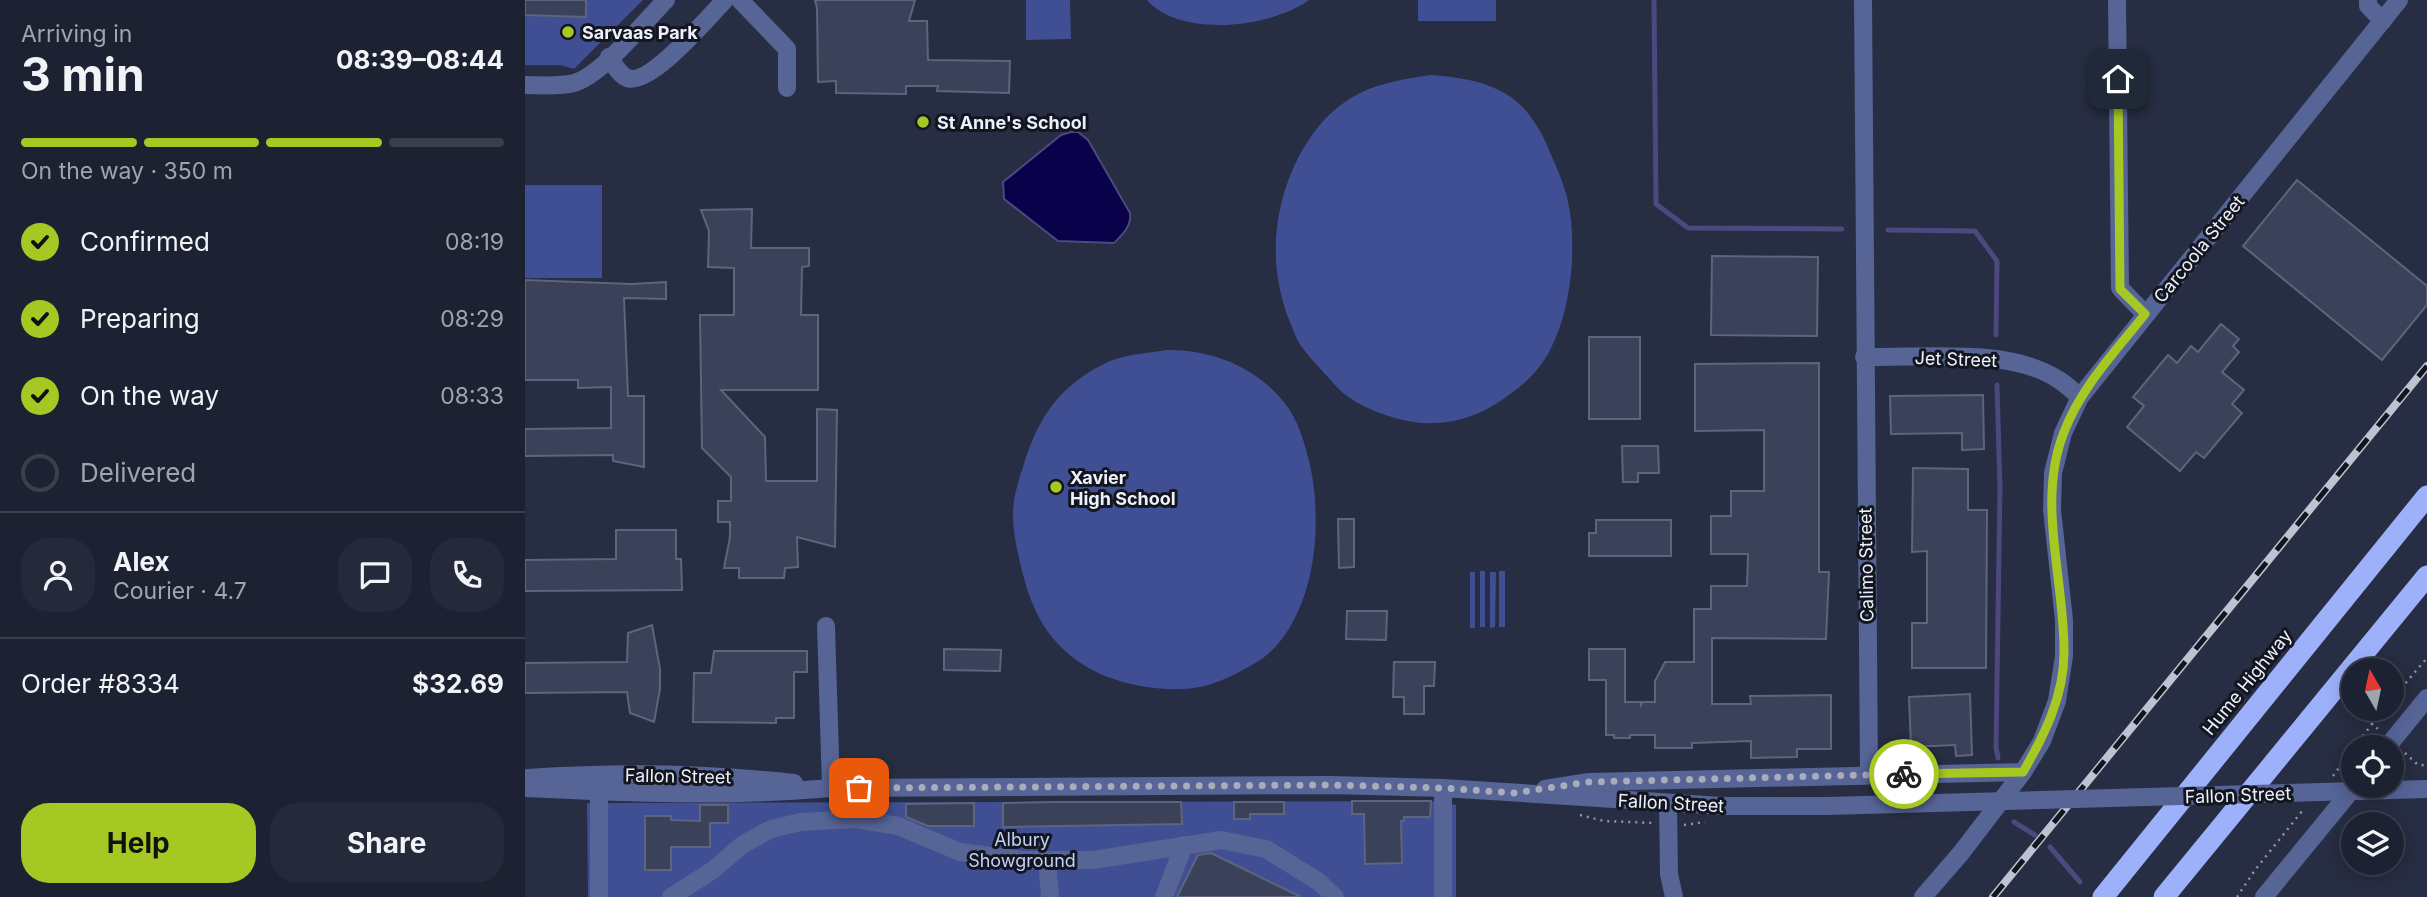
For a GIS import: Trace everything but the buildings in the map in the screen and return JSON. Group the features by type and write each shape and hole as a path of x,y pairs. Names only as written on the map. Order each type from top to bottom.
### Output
{"highway":[{"name":"Hume Highway","path":"2103,897 2427,496"},
{"path":"2164,897 2427,576"}],"street":[{"path":"525,85 573,83 594,72 666,0"},
{"path":"609,57 627,78 644,76 671,55 725,0"},
{"path":"740,0 787,49 787,88"},
{"name":"Calimo Street","path":"1863,0 1869,775"},
{"path":"2117,0 2120,289 2145,314"},
{"path":"2368,0 2368,6 2383,21"},
{"name":"Carcoola Street","path":"1923,897 1961,853 2023,772 2042,741 2057,701 2064,656 2064,620 2052,510 2053,473 2063,433 2080,397 2399,0"},
{"name":"Jet Street","path":"1864,357 1992,358 2026,365 2059,379 2080,397"},
{"path":"826,626 831,788"},
{"path":"2397,735 2427,698"},
{"path":"1514,793 1589,782 2023,772"},
{"name":"Fallon Street","path":"525,788 729,776 831,788 1331,785 1443,788 1722,806 1827,806 2427,789"},
{"name":"Fallon Street","path":"525,779 599,782"},
{"path":"599,782 599,897"},
{"path":"1443,788 1443,897"},
{"path":"2264,897 2345,798"},
{"path":"1668,804 1669,874 1674,897"},
{"path":"671,897 713,870 742,845 771,829 801,822 856,820 898,826 960,852 1023,860 1093,860 1221,840 1266,849 1319,882 1335,897"},
{"path":"1164,897 1184,845"},
{"path":"1047,860 1051,897"}],"path":[{"path":"2405,684 2427,658"},
{"path":"2363,735 2375,721"},
{"path":"2328,781 2341,764"},
{"path":"2237,897 2305,807"}],"green space":[{"name":"Sarvaas Park","path":"525,0 643,0 574,69 560,65 525,65"},
{"path":"1026,0 1070,0 1071,39 1026,40"},
{"path":"1147,0 1309,0 1273,17 1227,25 1181,20 1162,12"},
{"path":"1418,0 1496,0 1496,21 1418,21"},
{"path":"1430,75 1488,85 1522,106 1544,139 1562,182 1570,215 1572,255 1568,297 1557,335 1549,352 1532,375 1500,401 1469,417 1422,423 1391,417 1351,399 1301,346 1290,322 1278,281 1276,239 1278,219 1289,178 1307,142 1330,114 1365,91"},
{"path":"525,185 602,185 602,278 525,278"},
{"path":"1167,350 1200,353 1231,363 1260,379 1284,402 1297,424 1306,449 1316,513 1312,566 1306,591 1297,615 1284,636 1268,654 1234,675 1189,689 1148,687 1116,680 1086,666 1060,646 1043,624 1031,600 1013,522 1015,496 1029,449 1044,418 1064,391 1077,380 1110,361"},
{"path":"1480,571 1485,571 1485,627 1480,627"},
{"path":"1499,571 1505,571 1505,627 1499,627"},
{"path":"1470,572 1475,572 1475,628 1470,628"},
{"path":"1490,572 1496,572 1495,627 1490,628"},
{"name":"Albury Showground","path":"1431,801 1456,805 1456,897 588,897 587,803"}],"shaded area":[{"path":"1078,132 1088,140 1130,213 1128,226 1114,243 1058,241 1004,199 1003,182 1061,135"}],"waterway":[{"path":"1654,0 1656,204 1688,228 1842,229"},
{"path":"1888,230 1975,231 1997,261 1996,335"},
{"path":"1997,385 2000,488 1998,758"},
{"path":"2014,822 2035,835"},
{"path":"2050,847 2080,882"}],"railway":[{"path":"1993,897 2427,366"}],"way so far":[{"path":"859,788 1331,785 1514,793 1589,782 1904,774"}],"place":[{"name":"Sarvaas Park","path":"568,32"},
{"name":"St Anne's School","path":"923,122"},
{"name":"Xavier High School","path":"1056,487"}],"route":[{"path":"1904,774 2023,772 2042,741 2057,701 2064,656 2064,620 2052,510 2053,473 2063,433 2080,397 2145,314 2120,289 2118,79"}]}
